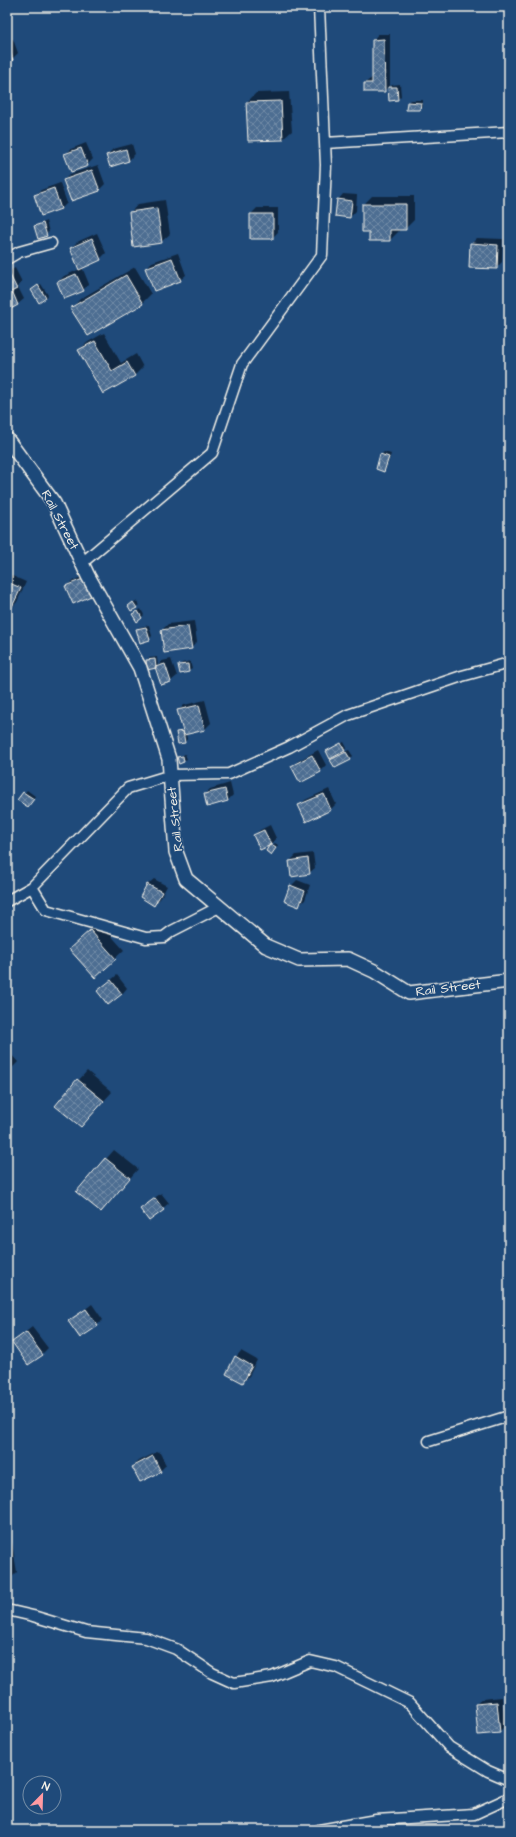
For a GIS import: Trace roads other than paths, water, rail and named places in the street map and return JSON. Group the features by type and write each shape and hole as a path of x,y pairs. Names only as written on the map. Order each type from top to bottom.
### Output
{"street":[{"path":"82,563 212,453 242,364 322,255 326,165 318,7"},
{"path":"325,143 509,132"},
{"path":"7,259 19,252 51,243"},
{"name":"Rail Street","path":"7,438 54,503 82,563 140,668 169,759 176,852 186,879 266,946 299,960 348,959 374,971 409,993 509,981"},
{"path":"7,901 32,887 128,788 171,775 229,774 289,747 348,715 462,676 509,663"},
{"path":"32,887 46,910 146,938 164,937 172,931 219,907"},
{"path":"429,1441 509,1416"},
{"path":"7,1610 86,1632 146,1638 176,1649 212,1673 234,1683 272,1677 310,1661 336,1667 410,1703 449,1747 488,1771 509,1780"},
{"path":"319,1830 376,1820 474,1814 509,1798"}]}
